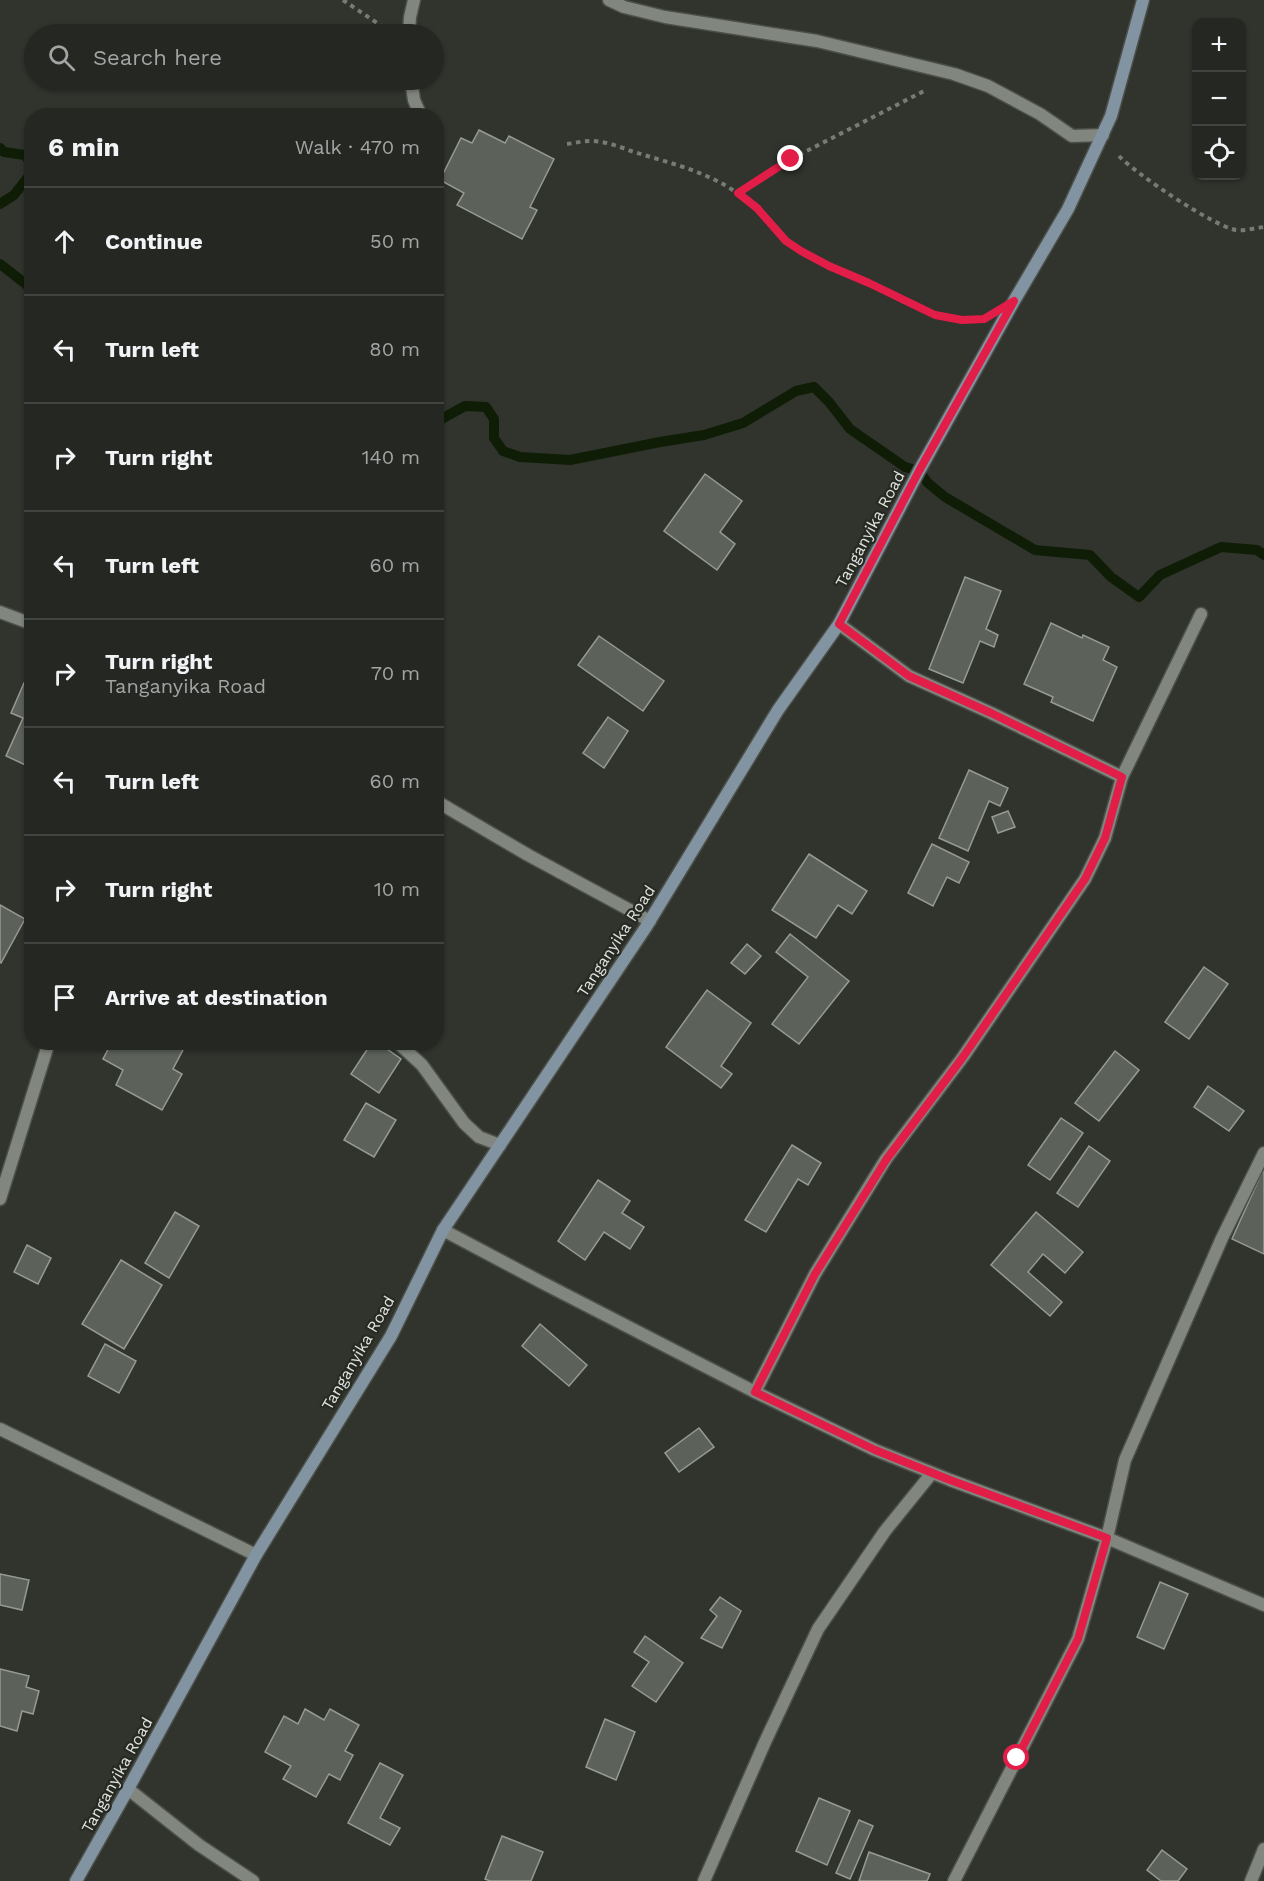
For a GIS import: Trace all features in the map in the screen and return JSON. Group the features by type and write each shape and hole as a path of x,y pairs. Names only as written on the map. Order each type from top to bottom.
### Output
{"street":[{"path":"410,24 414,0"},
{"path":"609,0 624,7 664,17 818,41 954,74 988,86 1040,114 1072,136 1103,135"},
{"name":"Tanganyika Road","path":"76,1881 256,1555 391,1336 443,1230 650,921 777,710 839,624 919,471 1068,209 1112,116 1143,0"},
{"path":"412,90 418,108"},
{"path":"0,612 24,621"},
{"path":"755,1392 815,1274 886,1160 963,1057 1085,879 1105,838 1122,777 1201,614"},
{"path":"839,624 909,676 1122,777"},
{"path":"444,806 528,855 650,921"},
{"path":"0,1199 47,1050"},
{"path":"406,1050 422,1065 464,1124 479,1137 500,1145"},
{"path":"954,1881 1078,1639 1107,1538 1125,1460 1222,1238 1264,1153"},
{"path":"443,1230 755,1392 875,1450 1107,1538 1264,1605"},
{"path":"0,1429 256,1555"},
{"path":"704,1881 818,1629 885,1531 933,1473"},
{"path":"128,1789 199,1845 253,1881"},
{"path":"1251,1881 1264,1849"}],"path":[{"path":"343,0 379,24"},
{"path":"738,193 791,159 954,74"},
{"path":"1103,135 1121,158 1173,197 1204,216 1236,230 1264,227"},
{"path":"567,144 591,141 610,143 699,173 738,193 757,208 786,241 801,251 935,315 962,320 984,319 1014,301"}],"building":[{"path":"479,130 505,143 509,136 554,159 530,207 537,210 522,239 457,205 464,193 444,182 444,172 461,138 472,143"},
{"path":"705,474 742,501 720,532 735,544 717,570 664,531"},
{"path":"965,577 1001,591 986,629 998,635 994,647 980,641 963,683 929,669"},
{"path":"1051,623 1082,638 1083,635 1109,647 1103,660 1117,667 1093,721 1051,702 1053,697 1024,684"},
{"path":"599,636 664,681 643,711 578,665"},
{"path":"24,683 24,764 6,756 23,718 11,713"},
{"path":"608,717 628,731 604,768 583,753"},
{"path":"969,770 1008,788 1000,806 989,801 968,851 939,838"},
{"path":"1008,811 1015,827 998,833 992,817"},
{"path":"932,844 969,862 959,883 947,877 933,906 908,893"},
{"path":"809,854 867,891 852,914 838,905 816,938 772,910"},
{"path":"0,905 24,918 24,921 0,962"},
{"path":"790,934 849,981 799,1044 772,1024 808,977 776,952"},
{"path":"747,944 761,956 745,974 731,963"},
{"path":"1204,967 1228,984 1189,1039 1165,1022"},
{"path":"707,990 751,1023 721,1066 732,1074 721,1088 666,1047"},
{"path":"108,1050 183,1050 173,1069 182,1074 162,1110 116,1085 123,1070 103,1059"},
{"path":"367,1050 388,1050 401,1059 379,1093 351,1074"},
{"path":"1115,1051 1139,1070 1099,1121 1075,1103"},
{"path":"1208,1086 1244,1111 1229,1131 1194,1107"},
{"path":"366,1103 396,1120 374,1157 344,1140"},
{"path":"1061,1118 1083,1133 1050,1180 1028,1165"},
{"path":"792,1145 821,1163 808,1185 798,1179 766,1232 745,1220"},
{"path":"1089,1146 1110,1161 1078,1207 1057,1193"},
{"path":"1264,1168 1264,1254 1232,1239"},
{"path":"598,1180 630,1201 622,1213 644,1227 630,1249 604,1232 585,1260 558,1241"},
{"path":"175,1212 199,1226 169,1278 145,1263"},
{"path":"1036,1212 1083,1252 1065,1273 1043,1254 1028,1272 1062,1302 1050,1316 991,1265"},
{"path":"27,1245 51,1258 38,1284 14,1272"},
{"path":"121,1260 162,1285 124,1349 82,1324"},
{"path":"540,1324 587,1365 569,1386 522,1346"},
{"path":"105,1344 136,1361 119,1393 88,1376"},
{"path":"699,1428 714,1447 679,1472 665,1453"},
{"path":"0,1574 29,1580 22,1610 0,1605"},
{"path":"1160,1582 1188,1594 1164,1649 1137,1637"},
{"path":"720,1597 741,1611 722,1648 701,1638 717,1616 710,1610"},
{"path":"645,1636 683,1663 656,1702 632,1686 649,1662 634,1652"},
{"path":"0,1669 29,1676 26,1687 39,1691 33,1714 22,1711 17,1731 0,1726"},
{"path":"305,1709 324,1720 330,1709 359,1725 345,1751 353,1755 340,1780 329,1774 316,1797 283,1779 291,1766 265,1752 284,1716 298,1724"},
{"path":"605,1719 635,1732 616,1780 586,1767"},
{"path":"380,1763 403,1775 380,1818 400,1828 390,1845 348,1823"},
{"path":"819,1798 850,1811 827,1865 796,1851"},
{"path":"859,1820 873,1826 850,1879 836,1873"},
{"path":"502,1836 543,1852 531,1881 485,1879"},
{"path":"1162,1850 1187,1869 1178,1881 1161,1881 1147,1870"},
{"path":"869,1852 930,1874 927,1881 859,1881"}],"waterway":[{"path":"0,148 4,152 24,155"},
{"path":"0,204 14,195 24,182"},
{"path":"0,264 24,283"},
{"path":"444,418 465,406 486,407 494,419 494,438 503,451 520,457 570,460 704,435 743,423 796,391 814,387 850,429 905,467 919,471 928,483 945,497 1035,550 1090,555 1111,577 1139,597 1160,575 1221,547 1257,550 1264,555"}],"route":[{"path":"791,159 738,193 757,208 786,241 801,251 935,315 962,320 984,319 1014,301 919,471 839,624 909,676 1122,777 1105,838 1085,879 963,1057 886,1160 815,1274 755,1392 875,1450 1107,1538 1078,1639 1017,1758"}]}
